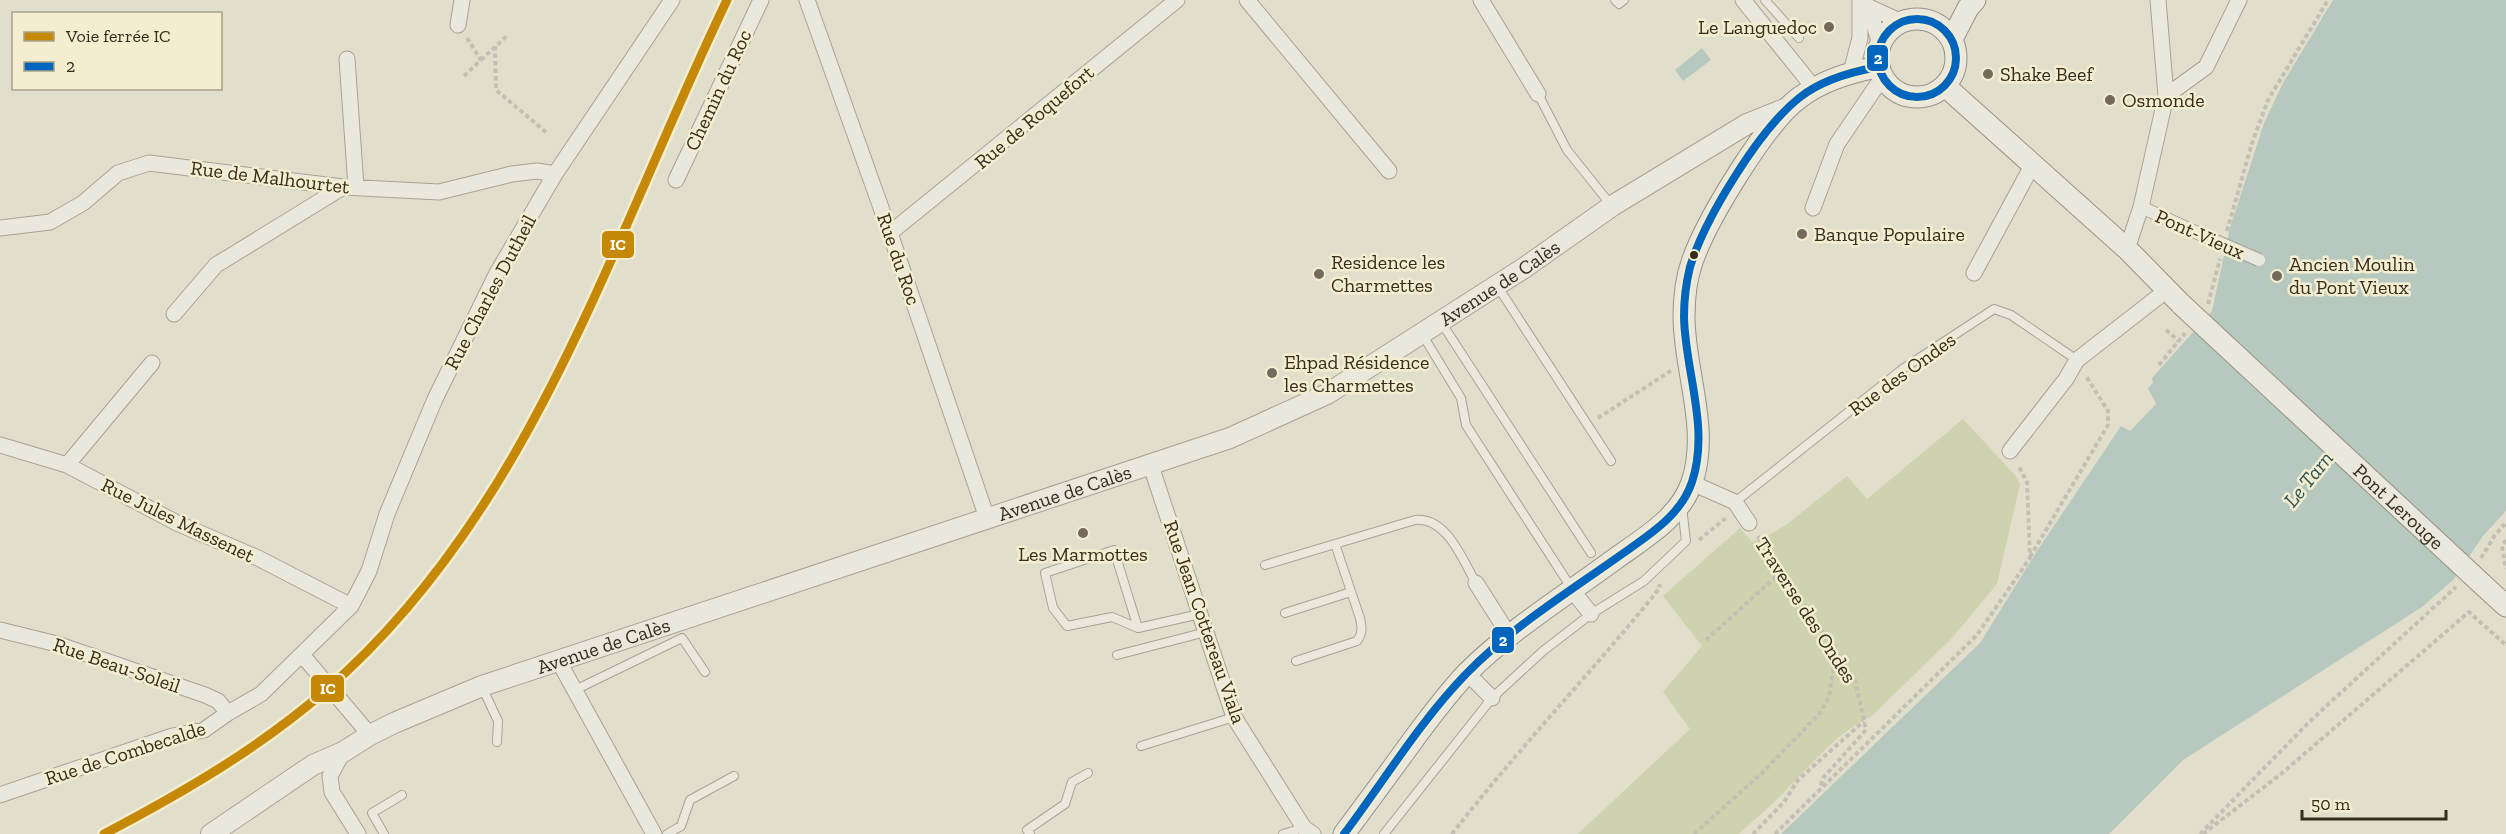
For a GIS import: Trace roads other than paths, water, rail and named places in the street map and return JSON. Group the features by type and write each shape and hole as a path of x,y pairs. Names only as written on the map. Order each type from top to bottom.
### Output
{"main road":[{"path":"1934,22 1972,4"},
{"path":"1952,39 1972,4"},
{"path":"1913,19 1934,22 1952,39 1955,49 1955,69 1945,86 1932,95 1913,98 1894,91 1880,72 1880,45 1885,35 1902,22 1913,19"},
{"name":"Avenue de Calès","path":"1787,108 1814,88 1851,72 1880,72"},
{"name":"Pont Lerouge","path":"1945,86 2127,249 2182,305 2479,574 2506,606"},
{"path":"1344,834 1445,698 1467,673 1509,635 1658,528 1682,503 1692,483 1697,461 1698,438 1687,360 1684,317 1686,287 1691,262 1724,198 1772,125 1787,108"}],"street":[{"path":"458,25 462,0"},
{"name":"Rue Charles Dutheil","path":"351,606 369,571 387,514 435,399 497,273 555,174 672,0"},
{"name":"Chemin du Roc","path":"676,180 761,0"},
{"name":"Rue du Roc","path":"807,0 890,233 987,518"},
{"name":"Rue de Roquefort","path":"890,233 1178,0"},
{"path":"1247,0 1389,171"},
{"path":"1481,0 1538,94"},
{"path":"1743,0 1814,88"},
{"path":"2127,249 2141,207 2166,96 2158,0"},
{"path":"2166,96 2206,67 2239,0"},
{"path":"1863,2 1902,22"},
{"path":"1863,2 1880,45"},
{"path":"1851,72 1860,38 1863,2"},
{"path":"174,314 216,265 350,187 347,59"},
{"path":"1813,208 1837,144 1880,72"},
{"name":"Avenue de Calès","path":"211,834 313,765 343,752 370,735 482,686 1230,438 1286,414 1327,394 1441,322 1612,206 1747,124 1787,108"},
{"name":"Rue de Malhourtet","path":"0,228 50,222 83,203 118,173 149,163 350,187 439,192 512,174 537,171 555,174"},
{"path":"1974,273 2033,164"},
{"name":"Pont-Vieux","path":"2141,207 2259,260"},
{"path":"2010,451 2066,379 2077,360 2167,290"},
{"path":"67,465 152,363"},
{"name":"Rue Jules Massenet","path":"0,445 67,465 177,523 258,558 351,606"},
{"name":"Rue Jean Cottereau Viala","path":"1150,463 1234,717 1308,831"},
{"path":"1692,483 1735,502"},
{"name":"Traverse des Ondes","path":"1735,502 1749,523"},
{"path":"1476,583 1509,635"},
{"path":"1572,590 1591,614"},
{"name":"Rue de Combecalde","path":"0,795 172,736 204,730 261,694 303,656 351,606"},
{"name":"Rue Beau-Soleil","path":"0,630 57,644 205,695 218,701 228,713"},
{"path":"303,656 370,735"},
{"path":"558,660 654,834"},
{"path":"1467,673 1492,698"},
{"path":"343,752 330,776 332,792 357,834"}],"lane":[{"path":"1615,0 1619,4 1624,0"},
{"path":"1766,0 1798,38"},
{"path":"1538,94 1567,150 1612,206"},
{"path":"1497,286 1611,461"},
{"name":"Rue des Ondes","path":"1735,502 1904,368 1994,309 2011,315 2077,360"},
{"path":"1441,322 1591,553"},
{"path":"1422,334 1461,398 1466,424 1572,590"},
{"path":"1384,834 1492,698 1543,651 1591,614 1644,581 1686,541 1682,503"},
{"path":"1265,565 1415,520 1426,519 1437,524 1445,532 1476,583"},
{"path":"1296,661 1357,641 1362,628 1335,544"},
{"path":"1138,628 1114,550 1045,573 1053,608 1067,626 1112,617 1138,628 1200,614"},
{"path":"1285,613 1351,592"},
{"path":"1118,655 1206,632"},
{"path":"575,690 682,638 705,672"},
{"path":"482,686 498,721 497,742"},
{"path":"1141,746 1234,717"},
{"path":"1030,834 1027,830 1065,804 1072,782 1088,773"},
{"path":"668,834 681,826 690,800 734,776"},
{"path":"384,834 372,813 402,795"},
{"path":"1283,834 1308,831"}],"water":[{"name":"Le Tarn","path":"2333,0 2506,0 2506,511 2483,536 2453,580 2422,607 2183,760 2109,834 1781,834 1980,643 2039,548 2121,426 2130,431 2156,404 2148,388 2153,383 2152,378 2212,311 2230,228 2264,123 2283,83"},
{"path":"1702,48 1711,60 1683,81 1675,70"}],"rail line":[{"name":"IC","path":"104,834 219,769 273,732 325,691 397,620 459,541 513,457 560,368 604,276 727,0"}],"place":[{"name":"Le Languedoc","path":"1829,27"},
{"name":"Shake Beef","path":"1988,74"},
{"name":"Osmonde","path":"2110,100"},
{"name":"Banque Populaire","path":"1802,234"},
{"name":"Residence les Charmettes","path":"1319,274"},
{"name":"Ancien Moulin du Pont Vieux","path":"2277,276"},
{"name":"Ehpad Résidence les Charmettes","path":"1272,373"},
{"name":"Les Marmottes","path":"1083,533"}]}
